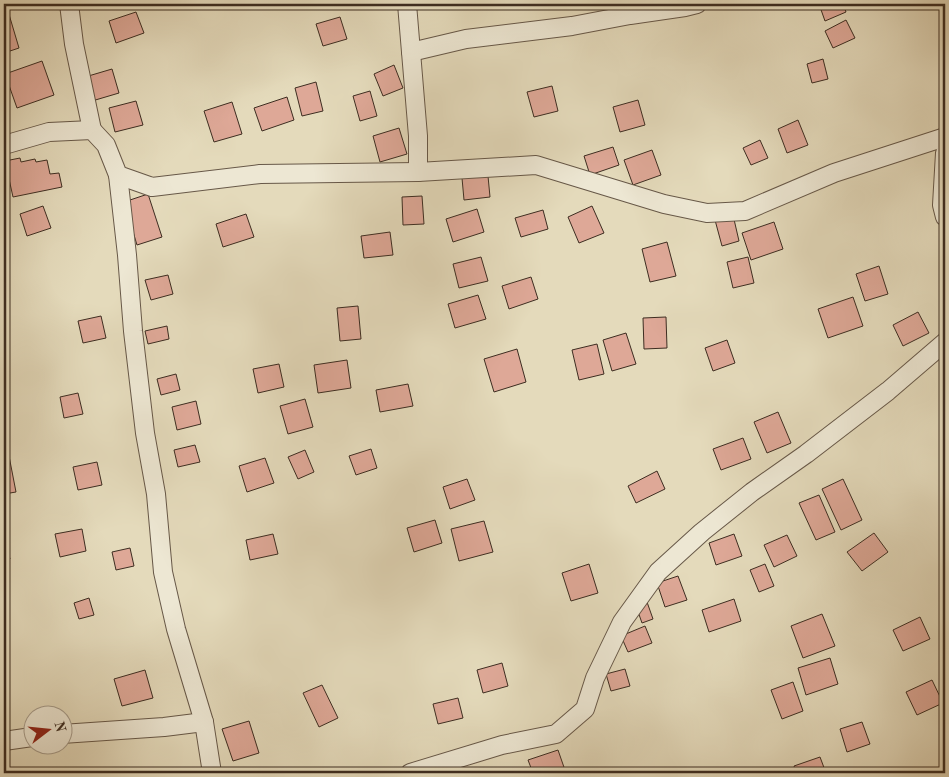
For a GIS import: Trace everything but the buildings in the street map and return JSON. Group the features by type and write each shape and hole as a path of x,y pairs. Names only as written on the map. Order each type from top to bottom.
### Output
{"street":[{"path":"68,4 74,44 92,130 106,145 118,175 134,340 145,433 156,494 163,572 176,629 204,722 212,773"},
{"path":"407,4 418,136 418,172"},
{"path":"411,52 466,39 572,26 697,4"},
{"path":"4,144 49,132 92,130"},
{"path":"118,175 152,187 260,174 418,172 536,165 664,204 706,213 745,211 834,173 945,137"},
{"path":"945,153 942,205 945,217"},
{"path":"410,773 502,745 556,734 585,709 595,678 622,622 658,572 702,532 752,492 806,454 880,397 945,342"},
{"path":"72,733 164,728 204,722"},
{"path":"4,741 22,738"}]}
